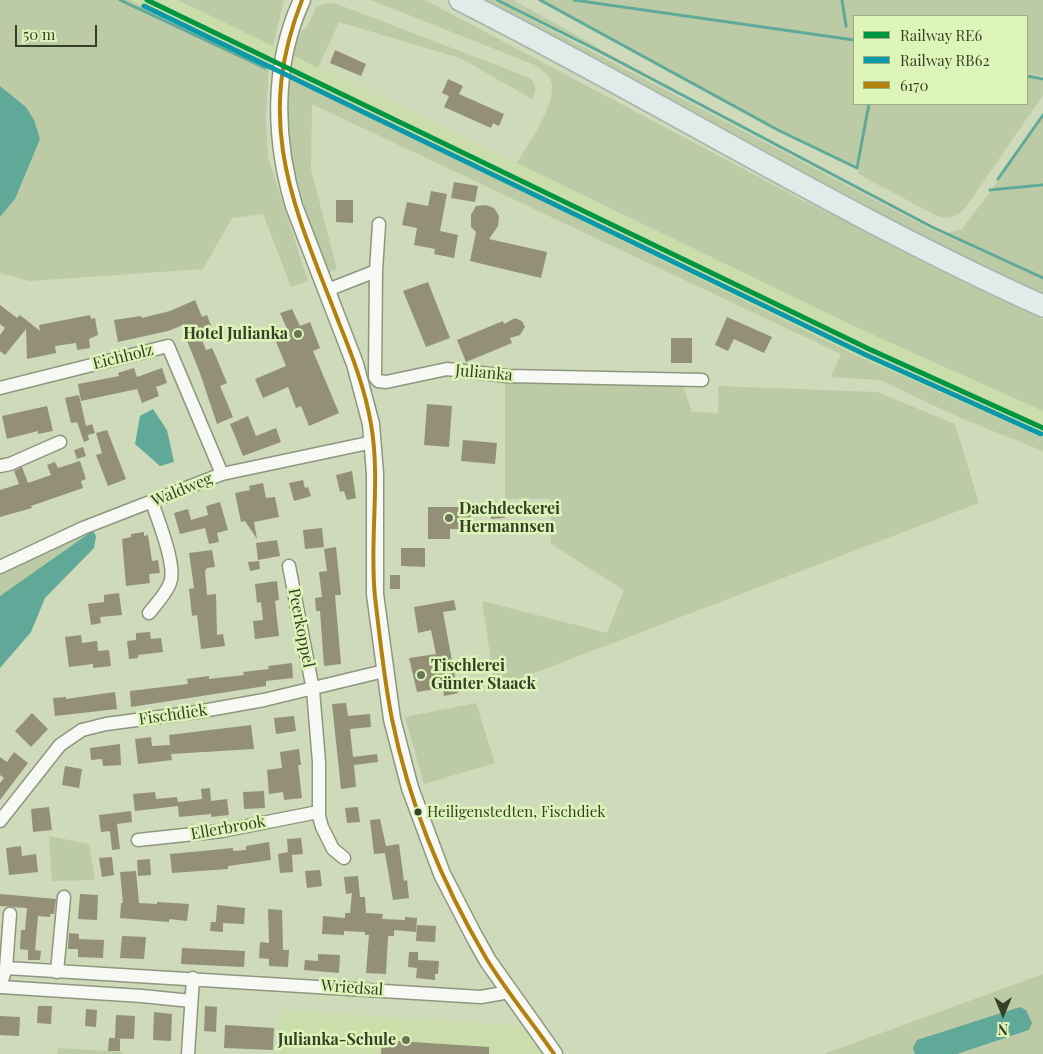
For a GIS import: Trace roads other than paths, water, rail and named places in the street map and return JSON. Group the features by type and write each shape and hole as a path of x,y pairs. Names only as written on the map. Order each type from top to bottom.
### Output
{"highway":[{"path":"460,0 812,190 922,247 1043,306"}],"street":[{"path":"302,0 290,32 279,90 278,125 286,180 325,291 362,386 373,442 375,474 374,594 384,671 398,743 421,820 442,874 460,910 488,961 554,1054"},
{"name":"Julianka","path":"379,224 376,271 375,378 378,381 386,382 448,370 507,376 702,380"},
{"path":"325,291 376,271"},
{"name":"Eichholz","path":"0,388 168,346 222,474"},
{"path":"0,466 10,464 60,442"},
{"name":"Waldweg","path":"0,567 83,528 222,474 373,442"},
{"path":"149,613 170,583 170,568 165,543 152,502"},
{"name":"Peerkoppel","path":"289,566 312,690"},
{"name":"Fischdiek","path":"0,821 60,746 82,730 106,724 222,708 312,690 384,671"},
{"path":"312,690 319,762 318,812 324,833 333,849 344,858"},
{"name":"Ellerbrook","path":"138,840 222,830 318,812"},
{"path":"57,972 64,897"},
{"path":"10,914 6,968 0,987 191,1001"},
{"name":"Wriedsal","path":"6,968 482,997 509,992"},
{"path":"188,1054 193,978"}],"water":[{"path":"0,86 26,107 34,120 40,139 15,199 0,217"},
{"path":"153,409 167,430 174,462 160,466 135,444 140,416"},
{"path":"93,531 96,536 94,548 45,598 31,632 0,668 0,596 88,534 88,532"},
{"path":"1020,1007 1026,1010 1032,1023 1029,1030 957,1054 915,1054 913,1048 917,1040"}],"waterway":[{"path":"120,0 265,68"},
{"path":"497,0 601,52 932,227 1043,278"},
{"path":"540,0 778,130 857,168 869,105"},
{"path":"574,0 853,40"},
{"path":"842,0 846,26"},
{"path":"1028,76 1043,79"},
{"path":"998,179 1043,115"},
{"path":"990,190 1043,185"}],"rail line":[{"name":"RE6","path":"147,0 869,349 1043,428"},
{"name":"RB62","path":"144,6 866,355 1041,434"}],"place":[{"name":"Hotel Julianka","path":"298,334"},
{"name":"Dachdeckerei Hermannsen","path":"449,518"},
{"name":"Tischlerei Günter Staack","path":"421,675"},
{"name":"Heiligenstedten, Fischdiek","path":"418,812"},
{"name":"Julianka-Schule","path":"406,1040"}]}
